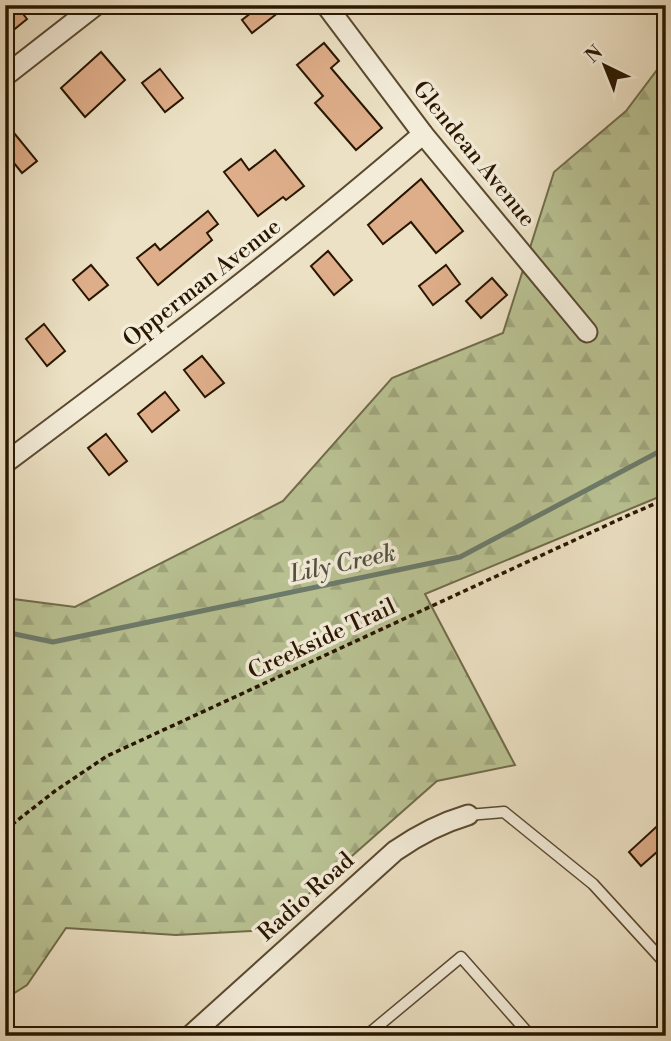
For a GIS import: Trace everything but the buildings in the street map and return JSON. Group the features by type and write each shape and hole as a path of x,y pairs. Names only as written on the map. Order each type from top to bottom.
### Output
{"street":[{"path":"5,76 96,5"},
{"name":"Glendean Avenue","path":"326,5 423,134 587,332"},
{"name":"Opperman Avenue","path":"5,463 244,282 423,134"},
{"name":"Radio Road","path":"190,1036 395,850 417,835 468,815"}],"lane":[{"path":"468,815 504,813 593,884 666,964"},
{"path":"366,1036 461,957 528,1035"}],"path":[{"name":"Creekside Trail","path":"5,831 55,791 107,756 631,514 659,502 666,502"}],"green space":[{"path":"666,58 666,494 425,594 515,765 437,781 268,930 176,935 66,928 27,985 5,999 5,598 75,607 283,501 392,378 503,333 554,172 626,111"}],"waterway":[{"name":"Lily Creek","path":"5,632 53,642 460,557 666,448"}]}
